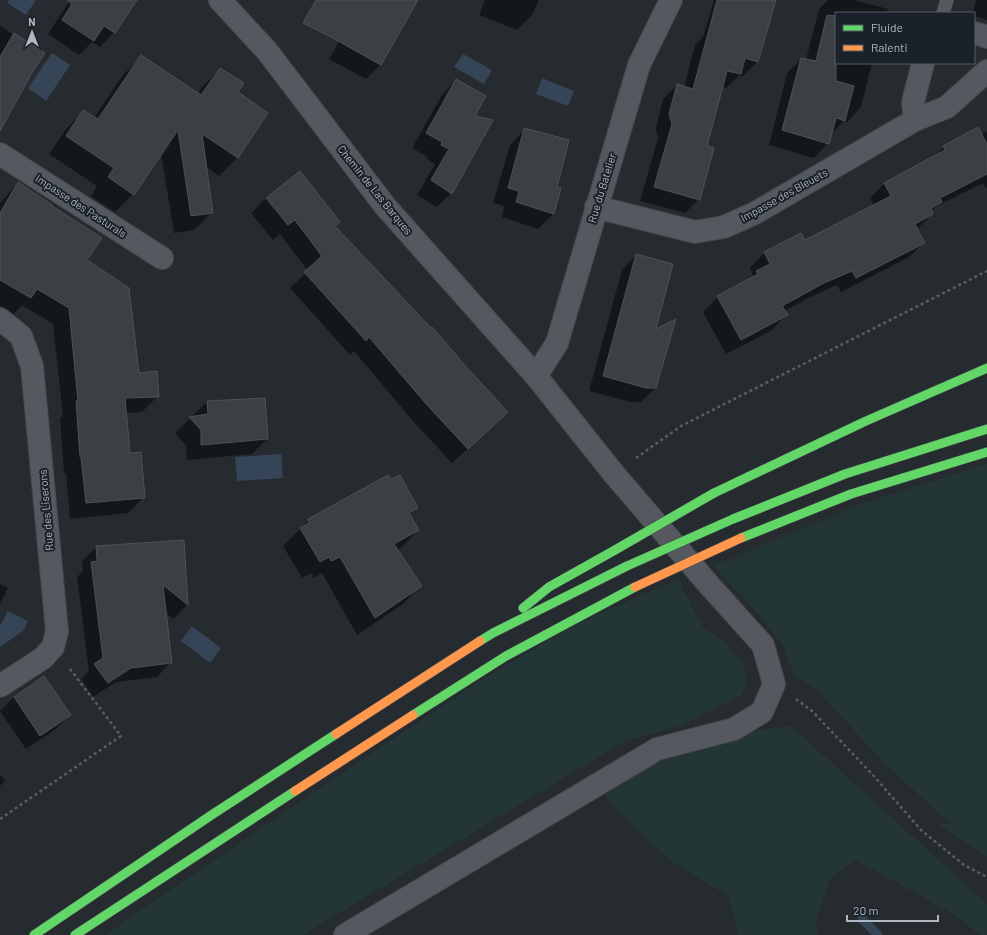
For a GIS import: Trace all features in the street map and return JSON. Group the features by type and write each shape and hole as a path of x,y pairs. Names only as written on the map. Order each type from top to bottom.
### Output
{"highway":[{"path":"493,633 549,587 714,493 859,425 987,368"},
{"path":"34,935 213,814 493,633 627,566 733,519 845,474 987,429"},
{"path":"75,935 221,839 506,656 635,587 741,538 851,494 987,452"}],"street":[{"name":"Chemin de Las Barques","path":"220,0 267,51 385,206 536,376 614,474 710,586 764,645 774,684"},
{"name":"Rue du Batelier","path":"536,376 557,343 639,65 671,0"},
{"path":"975,33 987,37"},
{"path":"915,120 913,102 923,64"},
{"name":"Impasse des Bleuets","path":"596,207 695,232 724,227 755,213 915,120 947,107 987,71"},
{"name":"Impasse des Pasturals","path":"0,154 162,258"},
{"name":"Rue des Liserons","path":"0,319 21,336 32,366 57,631 53,646"},
{"path":"0,686 43,658 53,646"},
{"path":"345,935 657,749 734,729 762,712 774,684"}],"lane":[{"path":"943,12 947,0"}],"path":[{"path":"614,474 681,426 987,271"},
{"path":"0,819 121,736 53,646"},
{"path":"774,684 812,711 872,774 921,830 964,865 987,877"}],"shaded area":[{"path":"987,464 987,857 937,824 951,824 886,765 817,690 794,674 782,644 764,620 713,566 863,503"},
{"path":"678,579 703,628 726,642 742,664 748,681 741,696 681,726 627,740 303,935 106,935 479,681 577,624"},
{"path":"791,726 987,904 987,935 980,935 955,915 856,860 831,878 815,922 818,935 739,935 728,896 672,862 626,819 605,795 667,754 755,731"}],"water":[{"path":"9,0 36,0 26,15 7,3"},
{"path":"52,53 70,65 46,101 28,88"},
{"path":"463,54 492,70 484,84 454,67"},
{"path":"542,78 574,91 568,106 536,94"},
{"path":"281,454 283,478 237,481 235,457"},
{"path":"8,611 28,621 23,631 0,647 0,626"},
{"path":"192,626 221,648 210,663 181,641"}],"building":[{"path":"67,0 137,0 115,33 104,26 94,41 62,20 72,4"},
{"path":"316,0 418,0 381,65 303,23"},
{"path":"717,0 776,0 758,62 745,58 741,74 727,71 707,146 714,148 700,200 654,187 672,124 669,114 677,84 693,89"},
{"path":"827,15 835,16 836,81 854,86 845,121 836,118 829,144 782,130 801,58 816,61"},
{"path":"14,33 45,53 33,71 0,131 0,57"},
{"path":"141,55 201,95 220,68 244,83 238,92 268,113 238,158 202,134 213,213 191,216 178,130 134,195 108,177 114,168 66,136 83,110 98,119"},
{"path":"456,79 486,96 475,116 493,120 452,194 431,180 449,149 441,145 442,142 426,133"},
{"path":"978,127 987,144 987,174 940,198 942,202 931,208 933,214 915,224 925,243 856,278 852,271 824,283 782,306 788,315 741,340 717,296 758,274 756,271 770,264 764,252 801,233 805,240 891,196 884,183 945,150 943,146"},
{"path":"524,128 569,140 557,187 561,188 554,214 516,202 519,191 508,188"},
{"path":"300,171 340,222 335,226 431,328 432,327 508,412 468,449 427,405 369,337 366,341 304,272 322,256 295,220 288,225 266,198"},
{"path":"18,182 102,238 87,260 129,288 139,373 157,371 159,397 125,398 130,453 141,452 145,498 86,503 80,457 76,401 78,401 69,308 37,289 31,298 0,280 0,213"},
{"path":"636,254 673,264 656,329 676,319 656,388 646,388 603,376"},
{"path":"265,398 268,439 201,445 201,430 189,417 208,414 207,401"},
{"path":"388,475 391,479 400,475 418,508 409,513 419,530 394,544 422,586 375,618 340,557 331,561 329,557 320,562 300,528 309,523 308,519"},
{"path":"184,540 188,605 163,585 172,663 131,668 108,683 94,664 103,658 91,562 97,561 96,546"},
{"path":"44,676 71,715 40,736 14,697"}],"waterway":[{"path":"862,919 878,935"}],"traffic: fast":[{"path":"714,493 866,421 987,368"},
{"path":"733,519 845,474 987,429"},
{"path":"741,538 851,494 987,452"},
{"path":"615,550 714,493"},
{"path":"627,566 733,519"},
{"path":"523,608 549,587 615,550"},
{"path":"480,641 493,633 627,566"},
{"path":"413,715 506,656 635,587"},
{"path":"34,935 213,814 336,734"},
{"path":"75,935 295,791"}],"traffic: slow":[{"path":"635,587 741,538"},
{"path":"336,734 480,641"},
{"path":"295,791 413,715"}]}
